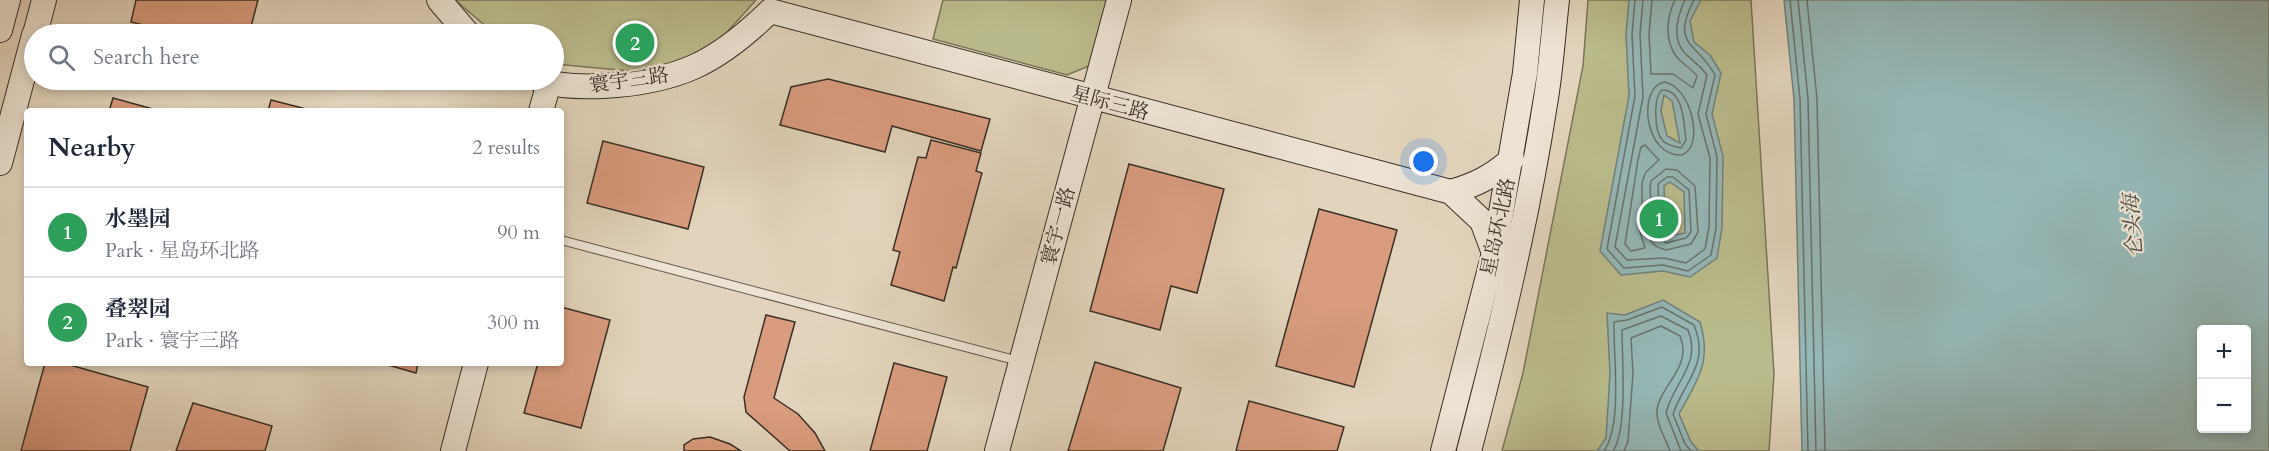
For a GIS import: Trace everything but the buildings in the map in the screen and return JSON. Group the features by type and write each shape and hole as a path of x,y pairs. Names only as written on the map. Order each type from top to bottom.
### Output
{"street":[{"path":"0,30 8,0"},
{"path":"37,24 44,0"},
{"path":"439,0 459,24"},
{"name":"寰宇一路","path":"997,451 1119,0"},
{"name":"星岛环北路","path":"1443,451 1494,253 1525,73 1532,0"},
{"name":"星岛环北路","path":"1469,451 1500,332 1525,219 1546,102 1557,0"},
{"name":"星际三路","path":"770,11 1092,99 1451,192 1482,221 1494,253"},
{"name":"寰宇三路","path":"564,84 579,87 644,83 670,77 701,65 730,48 770,11"},
{"path":"0,163 24,73"},
{"path":"541,108 543,90"},
{"path":"1451,192 1479,184 1512,159"},
{"path":"453,451 475,366"}],"lane":[{"path":"564,241 1021,362"}],"green space":[{"path":"455,0 756,0 709,52 641,72 564,65 564,24 483,24"},
{"path":"943,0 1111,0 1094,64 1067,75 933,39"},
{"path":"1588,0 1751,0 1774,374 1769,451 1502,451 1523,373 1583,66"}],"water":[{"path":"1629,0 1701,0 1690,21 1694,42 1710,55 1721,73 1712,114 1723,156 1722,228 1717,258 1690,277 1663,271 1621,275 1600,251 1629,96 1626,34","holes":["1664,95 1672,101 1680,143 1667,136 1661,111","1670,182 1684,192 1685,233 1666,237 1660,225 1665,211 1664,186"]},
{"name":"仑头海","path":"1784,0 2269,0 2269,451 1802,451 1794,99"},
{"path":"1663,300 1700,322 1704,359 1697,380 1679,414 1691,442 1699,451 1597,451 1606,438 1610,373 1607,313 1625,315"}],"place":[{"name":"叠翠园","path":"635,43"},
{"name":"水墨园","path":"1659,219"}]}
